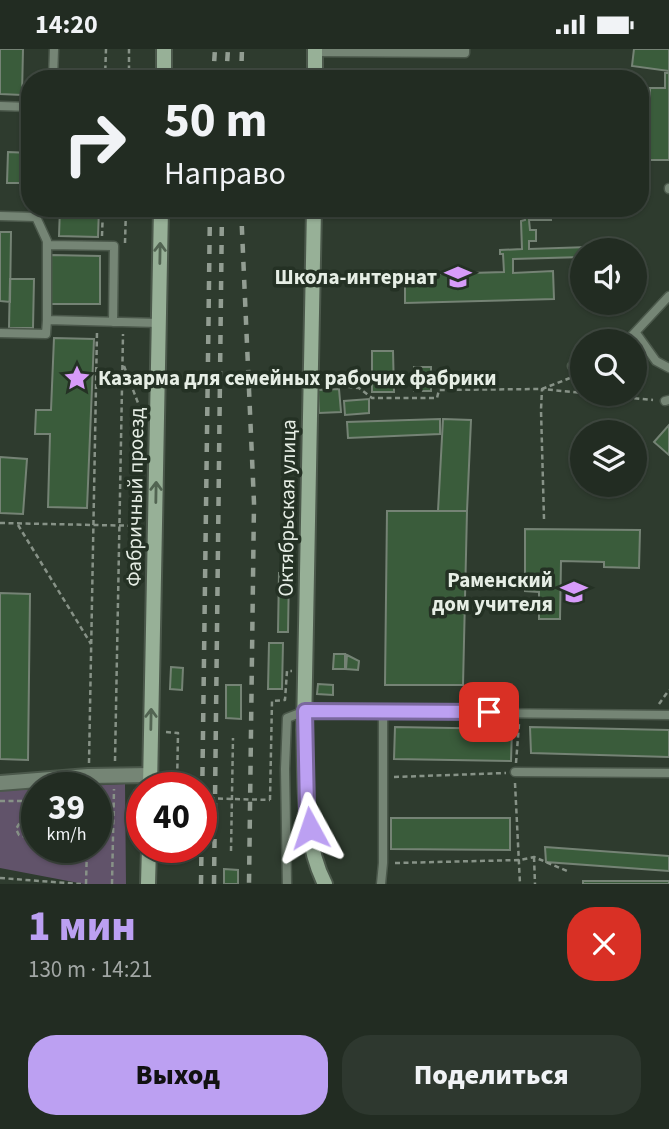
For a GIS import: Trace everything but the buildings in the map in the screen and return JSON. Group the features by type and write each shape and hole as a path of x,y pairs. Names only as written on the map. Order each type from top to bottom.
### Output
{"street":[{"path":"164,49 164,70"},
{"path":"315,51 315,70"},
{"name":"Фабричный проезд","path":"150,772 161,217"},
{"name":"Октябрьская улица","path":"314,217 304,671 307,809 315,865 325,884"},
{"path":"114,776 126,778"},
{"path":"0,783 21,781"},
{"path":"148,884 149,863"}],"lane":[{"path":"53,70 54,49"},
{"path":"315,51 465,53 466,49"},
{"path":"0,106 21,107"},
{"path":"0,216 21,217"},
{"path":"0,333 46,334 47,245 36,217"},
{"path":"47,245 114,246 113,322"},
{"path":"640,329 669,296"},
{"path":"47,320 159,323"},
{"path":"647,348 656,361 669,368"},
{"path":"287,884 287,718 305,711 669,715"},
{"path":"381,884 383,712"},
{"path":"515,772 669,773"}],"path":[{"path":"106,49 106,70"},
{"path":"129,49 129,70"},
{"path":"102,246 103,217"},
{"path":"125,246 126,217"},
{"path":"88,772 97,321"},
{"path":"112,884 124,322"},
{"path":"123,363 143,417"},
{"path":"542,389 570,378"},
{"path":"339,386 359,388 372,398 437,398 439,390 542,389 570,392"},
{"path":"542,389 544,519"},
{"path":"647,398 667,400"},
{"path":"90,424 96,424"},
{"path":"0,523 155,527"},
{"path":"17,524 91,644"},
{"path":"217,799 270,800 272,701 285,700 286,671 304,671"},
{"path":"651,714 669,690"},
{"path":"520,714 515,772 520,884"},
{"path":"166,732 178,733 177,772"},
{"path":"231,851 233,738"},
{"path":"383,778 515,772"},
{"path":"0,801 21,801"},
{"path":"21,821 30,823 32,831 27,837 19,835 16,829 21,821"},
{"path":"534,857 535,884"},
{"path":"383,863 520,860 534,857 567,871"},
{"path":"86,884 87,863"},
{"path":"0,878 81,884"}],"shaded area":[{"path":"125,784 126,884 84,884 0,868 0,791 21,790 21,863 112,863 112,785"}],"railway":[{"path":"214,70 215,49"},
{"path":"227,70 228,49"},
{"path":"241,70 242,49"},
{"path":"201,884 210,217"},
{"path":"214,884 222,217"},
{"path":"241,217 254,503 249,884"}],"place":[{"name":"Школа-интернат","path":"458,277"},
{"name":"Казарма для семейных рабочих фабрики","path":"77,378"},
{"name":"Раменский дом учителя","path":"574,592"}],"route":[{"path":"310,828 307,809 305,711 489,712"}]}
